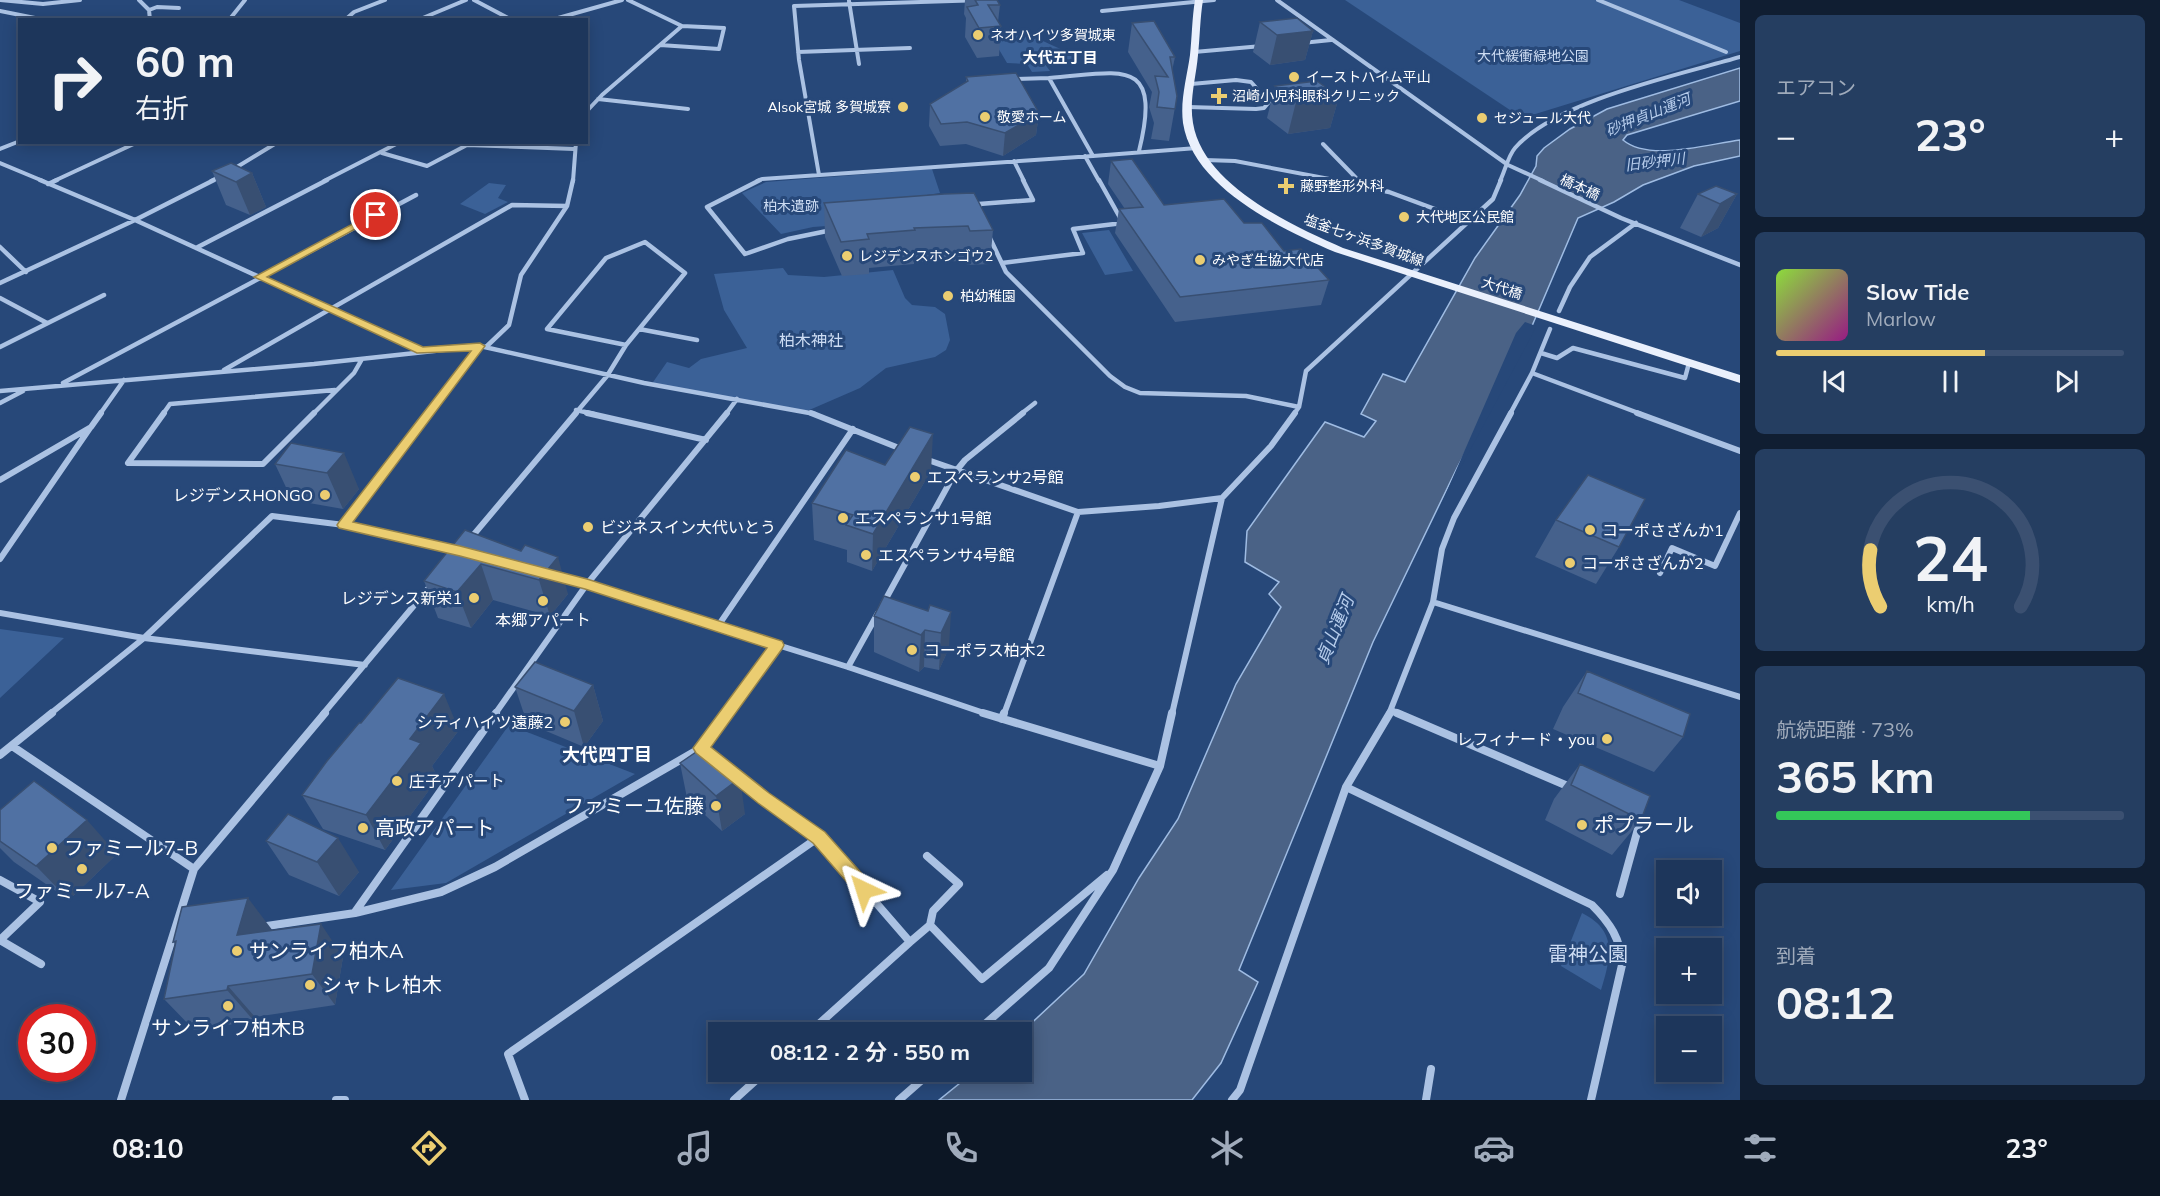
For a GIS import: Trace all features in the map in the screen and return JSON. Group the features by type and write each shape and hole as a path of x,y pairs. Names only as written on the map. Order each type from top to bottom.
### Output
{"main road":[{"name":"塩釜七ヶ浜多賀城線","path":"1199,1 1188,107 1189,131 1205,160 1237,192 1280,223 1339,250 1449,286"},
{"name":"大代橋","path":"1449,286 1548,324"},
{"path":"1548,324 1740,379"}],"street":[{"path":"1,1 43,4 80,0"},
{"path":"139,0 149,10 150,18"},
{"path":"231,18 245,0"},
{"path":"347,18 354,12 385,0"},
{"path":"423,18 466,0"},
{"path":"474,0 508,18"},
{"path":"558,18 622,0"},
{"path":"628,0 682,26 724,28 719,49 660,45"},
{"path":"794,0 798,52 819,175"},
{"path":"794,6 849,2 984,0"},
{"path":"1102,11 1214,0"},
{"name":"橋本橋","path":"1276,0 1508,165 1621,218 1740,266"},
{"path":"1598,0 1726,52"},
{"path":"849,2 859,64"},
{"path":"149,10 157,7 179,8"},
{"path":"0,11 35,18"},
{"path":"588,110 682,26"},
{"path":"1297,43 1332,40"},
{"path":"1194,52 1263,46"},
{"path":"798,52 910,48"},
{"path":"987,1022 1049,968 1113,870 1160,766 1222,498 1271,446 1299,407 1306,371 1493,199 1514,149 1523,141 1558,116 1589,102 1740,57"},
{"path":"1003,80 1131,74 1140,82 1143,97 1145,132 1139,151"},
{"path":"1049,78 1093,156"},
{"path":"1188,107 1256,109 1264,108 1269,102 1251,82 1236,80 1191,84"},
{"path":"598,99 688,109"},
{"path":"0,149 18,142"},
{"path":"48,184 134,144"},
{"path":"0,283 135,220 240,165 275,144"},
{"path":"196,248 397,144"},
{"path":"344,525 483,347 509,325 521,275 567,206 573,182 575,144"},
{"path":"1323,144 1364,186"},
{"path":"382,153 428,166 467,145 574,149"},
{"path":"840,230 813,232 765,245 746,254 707,207 762,179 1197,148"},
{"path":"1002,263 1083,253 1073,229 1123,224 1085,156"},
{"path":"1205,160 1235,161 1364,186 1389,192 1470,222"},
{"path":"981,219 979,204 1033,200 1014,161"},
{"path":"0,163 135,220 421,351"},
{"path":"60,384 416,195"},
{"path":"222,371 512,205 567,206"},
{"path":"1559,311 1569,286 1590,257 1636,224"},
{"path":"986,228 1006,272 1073,340 1125,387 1140,393 1245,396 1299,407"},
{"path":"452,560 576,410 607,376 626,345 685,273 645,242 606,258 547,329 626,345"},
{"path":"0,247 26,272"},
{"path":"0,347 104,295"},
{"path":"0,298 47,323"},
{"path":"1232,1100 1240,1090 1346,787 1391,710 1433,602 1442,549 1454,518 1532,373 1541,353 1548,324"},
{"path":"639,329 697,340"},
{"path":"0,391 483,347 607,376 807,411 956,471 1078,512 1159,506 1222,498"},
{"path":"1541,353 1557,358 1574,348 1685,378 1689,363"},
{"path":"335,390 170,404 128,463 263,464 354,373 362,359"},
{"path":"1532,373 1740,451"},
{"path":"0,559 124,380"},
{"path":"0,403 27,388"},
{"path":"355,913 587,584 706,440 736,399"},
{"path":"848,668 956,471 965,460 1035,403"},
{"path":"576,410 706,440"},
{"path":"0,480 91,427"},
{"path":"718,626 853,429"},
{"path":"1002,719 1078,512"},
{"path":"1660,573 1672,548 1715,566 1740,513"},
{"path":"0,754 144,638 272,516 344,525 460,551"},
{"path":"552,575 587,584 1002,719 1160,766"},
{"path":"121,1100 194,868 438,577"},
{"path":"1433,602 1740,697"},
{"path":"0,613 144,638 364,664"},
{"path":"251,928 355,913 441,892 495,867 701,748 777,645"},
{"path":"1391,710 1576,790"},
{"path":"12,746 194,868"},
{"path":"701,748 710,755"},
{"path":"728,770 819,837 910,942"},
{"path":"1346,787 1592,905 1616,930 1622,951 1622,965 1591,1100"},
{"path":"1620,894 1641,818 1630,814"},
{"path":"525,1100 508,1054 819,837"},
{"path":"821,1022 930,925 933,911 959,884 927,856"},
{"path":"930,925 982,979 1113,870"},
{"path":"0,880 40,902 0,940 41,964"},
{"path":"171,940 182,938"},
{"path":"1426,1100 1431,1069"},
{"path":"734,1100 754,1082"},
{"path":"899,1100 919,1082"},
{"path":"336,1100 345,1100"}],"green space":[{"name":"大代緩衝緑地公園","path":"1345,0 1679,0 1740,23 1740,51 1522,118"},
{"path":"1021,31 1067,52 1074,57 1074,61 1044,63 1050,71 1032,72 1027,64 1007,63 994,41"},
{"name":"柏木遺跡","path":"932,169 940,193 927,195 934,207 922,219 813,227 781,234 742,193 766,182"},
{"path":"489,183 506,185 498,198 508,202 485,214 460,204"},
{"path":"1109,230 1133,271 1105,275 1082,233"},
{"name":"柏木神社","path":"783,268 788,275 824,277 893,270 905,298 912,305 935,307 945,314 950,340 946,350 935,357 886,368 860,388 807,411 651,385 667,362 689,368 701,359 747,348 724,310 714,274"},
{"path":"0,629 64,638 0,698"},
{"path":"509,725 635,774 446,883 391,890"},
{"name":"雷神公園","path":"1582,913 1602,928 1609,946 1601,990 1561,966"}],"water":[{"path":"1740,68 1740,101 1627,135 1623,140 1648,150 1663,151 1740,140 1740,156 1694,166 1643,185 1614,202 1578,218 1529,333 1457,468 1373,642 1239,970 1258,982 1221,1063 1192,1100 939,1100 961,1082 1032,1082 1032,1023 1084,974 1139,878 1178,819 1236,684 1281,607 1269,594 1279,582 1245,562 1247,531 1325,422 1364,437 1376,421 1361,414 1383,374 1405,382 1475,258 1520,195 1536,166 1537,156 1570,129 1607,109"}],"pier":[{"path":"1525,322 1536,326 1532,335 1460,469 1426,539 1516,333"}],"building":[{"path":"975,0 997,0 1000,5 988,5 1001,26 979,28 967,7 978,5"},
{"path":"1297,18 1313,31 1277,35 1260,22"},
{"path":"1154,21 1175,57 1170,57 1177,96 1175,109 1157,107 1159,92 1155,76 1168,77 1132,23"},
{"path":"1016,73 1039,113 1005,133 967,122 941,124 930,104 968,81 966,77"},
{"path":"1317,81 1339,97 1296,102 1275,86"},
{"path":"1132,159 1164,205 1224,199 1244,223 1262,223 1284,251 1301,249 1329,280 1180,297 1119,209 1143,207 1111,161"},
{"path":"231,163 252,173 236,182 212,171"},
{"path":"1716,186 1737,194 1720,204 1698,194"},
{"path":"974,193 993,230 970,231 968,226 914,228 915,230 867,234 869,239 841,242 824,203 944,194"},
{"path":"910,427 933,434 873,534 846,525 853,515 812,503 846,450 885,465"},
{"path":"291,443 344,453 327,473 275,464"},
{"path":"1588,475 1645,499 1619,547 1556,520"},
{"path":"465,530 521,551 525,545 558,557 539,580 481,564 457,592 424,581"},
{"path":"884,596 928,611 930,605 951,612 941,633 925,630 921,635 874,616"},
{"path":"535,662 593,685 574,711 515,687"},
{"path":"1587,671 1690,714 1683,737 1578,693"},
{"path":"398,678 444,694 410,739 421,743 366,815 302,795 327,761"},
{"path":"705,746 740,778 716,796 680,763"},
{"path":"1580,764 1650,796 1641,820 1571,785"},
{"path":"34,781 87,820 36,866 0,841 0,810"},
{"path":"288,814 338,838 317,862 266,841"},
{"path":"248,898 237,935 321,924 312,974 228,986 227,990 164,999 176,941 173,942 182,907"}],"place":[{"name":"ネオハイツ多賀城東","path":"978,35"},
{"name":"イーストハイム平山","path":"1294,77"},
{"name":"沼崎小児科眼科クリニック","path":"1219,96"},
{"name":"Alsok宮城 多賀城寮","path":"903,107"},
{"name":"敬愛ホーム","path":"985,117"},
{"name":"セジュール大代","path":"1482,118"},
{"name":"藤野整形外科","path":"1286,186"},
{"name":"大代地区公民館","path":"1404,217"},
{"name":"レジデンスホンゴウ2","path":"847,256"},
{"name":"みやぎ生協大代店","path":"1200,260"},
{"name":"柏幼稚園","path":"948,296"},
{"name":"エスペランサ2号館","path":"915,477"},
{"name":"レジデンスHONGO","path":"325,495"},
{"name":"エスペランサ1号館","path":"843,518"},
{"name":"ビジネスイン大代いとう","path":"588,527"},
{"name":"コーポさざんか1","path":"1590,530"},
{"name":"エスペランサ4号館","path":"866,555"},
{"name":"コーポさざんか2","path":"1570,563"},
{"name":"レジデンス新栄1","path":"474,598"},
{"name":"本郷アパート","path":"543,601"},
{"name":"コーポラス柏木2","path":"912,650"},
{"name":"シティハイツ遠藤2","path":"565,722"},
{"name":"レフィナード・you","path":"1607,739"},
{"name":"庄子アパート","path":"397,781"},
{"name":"ファミーユ佐藤","path":"716,806"},
{"name":"ポプラール","path":"1582,825"},
{"name":"高政アパート","path":"363,828"},
{"name":"ファミール7-B","path":"52,848"},
{"name":"ファミール7-A","path":"82,869"},
{"name":"サンライフ柏木A","path":"237,951"},
{"name":"シャトレ柏木","path":"310,985"},
{"name":"サンライフ柏木B","path":"228,1006"}],"district":[{"name":"大代五丁目","path":"1060,58"},
{"name":"大代四丁目","path":"607,755"}],"route":[{"path":"376,215 259,277 421,351 480,346 344,525 460,551 587,584 777,645 701,748 764,798 819,837 864,890"}],"water label":[{"name":"砂押貞山運河","path":"1648,115"},
{"name":"旧砂押川","path":"1655,162"},
{"name":"貞山運河","path":"1335,630"}]}
